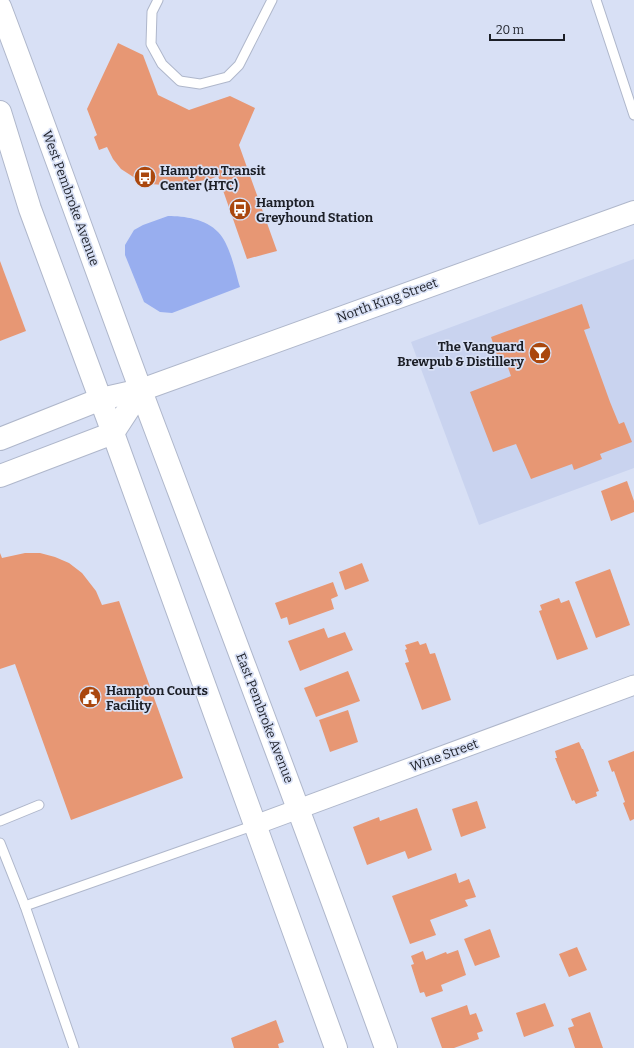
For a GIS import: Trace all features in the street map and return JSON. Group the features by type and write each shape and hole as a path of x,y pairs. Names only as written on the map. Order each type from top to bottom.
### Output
{"main road":[{"name":"West Pembroke Avenue","path":"0,7 141,390"},
{"path":"0,112 30,209 101,399 336,1048"},
{"name":"North King Street","path":"0,439 101,399 141,390 634,212"},
{"path":"0,476 113,433 141,390"},
{"name":"East Pembroke Avenue","path":"141,390 299,808 386,1048"}],"street":[{"name":"Wine Street","path":"255,825 634,685"}],"lane":[{"path":"158,0 152,12 151,44 162,64 180,81 200,84 227,78 240,65 272,0"},
{"path":"596,0 634,115"},
{"path":"0,821 39,805"},
{"path":"25,906 255,825"},
{"path":"0,843 25,906 74,1048"}],"shaded area":[{"path":"168,216 201,221 218,232 229,250 240,287 172,313 160,312 144,302 125,255 125,245 134,230"},
{"path":"634,259 634,468 479,525 411,342"}],"building":[{"path":"118,43 143,55 158,95 189,110 230,96 255,108 239,145 277,251 247,259 218,176 208,180 198,181 200,185 187,189 183,182 163,185 150,184 138,180 121,169 113,159 107,147 99,150 94,137 97,135 87,109"},
{"path":"0,261 26,331 0,341"},
{"path":"582,304 590,328 584,330 610,402 619,424 624,422 632,442 600,454 602,459 574,470 572,464 531,479 516,444 493,452 470,392 511,376 505,359 499,361 491,337"},
{"path":"627,481 634,501 634,512 611,521 601,491"},
{"name":"Hampton Courts Facility","path":"0,553 2,558 25,553 40,553 55,557 69,563 82,573 96,591 102,605 119,601 183,778 71,820 15,664 0,669"},
{"path":"362,563 369,581 345,590 339,572"},
{"path":"610,569 630,625 596,638 575,582"},
{"path":"333,582 338,596 331,599 334,609 289,625 287,617 281,619 275,603"},
{"path":"559,598 561,603 569,600 588,649 557,660 539,611 542,610 540,605"},
{"path":"324,628 328,638 345,632 353,650 300,671 288,641"},
{"path":"418,641 420,645 426,643 430,654 435,653 451,700 422,710 405,663 409,662 405,645"},
{"path":"348,671 360,701 316,717 304,688"},
{"path":"348,710 358,742 330,752 319,720"},
{"path":"579,742 599,791 596,792 597,796 576,804 574,800 572,801 555,758 557,758 555,751"},
{"path":"634,751 634,819 630,821 614,771 612,772 608,761"},
{"path":"477,801 486,828 461,837 452,809"},
{"path":"417,808 432,850 408,859 405,851 367,865 353,827 379,817 380,821"},
{"path":"456,873 459,883 469,879 476,897 465,900 468,906 430,920 436,935 410,944 392,896"},
{"path":"490,929 500,957 475,966 464,939"},
{"path":"577,947 587,970 569,977 559,954"},
{"path":"458,950 466,975 441,985 443,991 426,997 424,992 420,993 411,965 414,964 411,956 423,951 426,960 446,952 447,954"},
{"path":"545,1003 554,1026 524,1037 516,1013"},
{"path":"467,1005 470,1015 476,1013 483,1031 477,1033 479,1039 454,1048 442,1048 431,1018"},
{"path":"590,1012 603,1048 575,1048 568,1028 574,1026 571,1019"},
{"path":"276,1020 284,1042 278,1044 279,1048 234,1048 231,1038"}],"place":[{"name":"Hampton Transit Center (HTC)","path":"145,177"},
{"name":"Hampton Greyhound Station","path":"240,209"},
{"name":"The Vanguard Brewpub & Distillery","path":"540,353"},
{"name":"Hampton Courts Facility","path":"90,697"}]}
